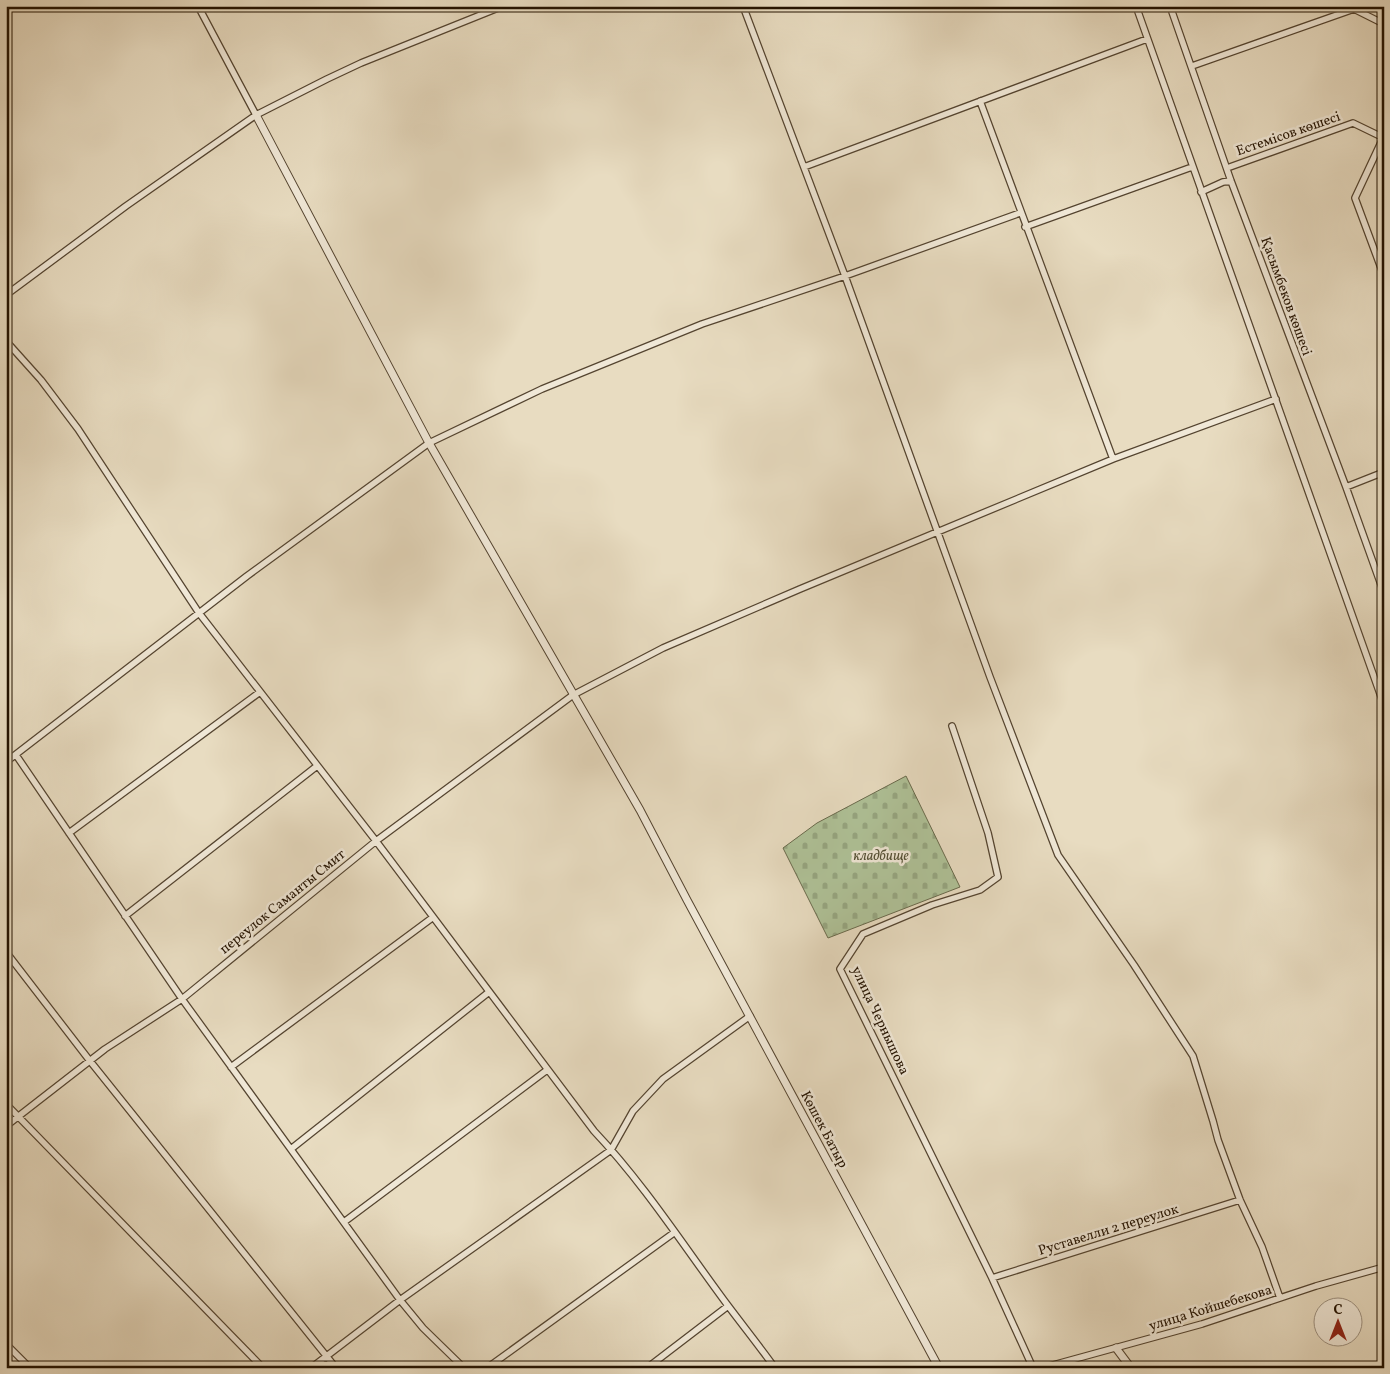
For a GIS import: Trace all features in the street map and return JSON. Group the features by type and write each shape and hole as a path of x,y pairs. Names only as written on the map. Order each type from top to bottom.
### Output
{"street":[{"path":"198,6 256,115"},
{"path":"6,295 118,212 256,115 362,63 503,6"},
{"path":"742,6 845,276 1058,855 1134,965 1193,1056 1218,1140 1240,1200 1262,1247 1280,1298"},
{"path":"1136,6 1384,705"},
{"name":"Қасымбеков көшесі","path":"1170,6 1231,180 1384,593"},
{"path":"1192,66 1354,9 1384,24"},
{"path":"804,167 1147,39"},
{"path":"980,101 1025,227 1113,459"},
{"name":"Көшек Батыр","path":"256,115 429,443 640,810 939,1368"},
{"name":"Естемісов көшесі","path":"1227,168 1353,123 1383,137"},
{"path":"1383,137 1355,198 1384,276"},
{"path":"1025,227 1192,167"},
{"path":"1201,192 1231,180"},
{"path":"6,762 247,576 429,443 542,389 702,324 845,276 1020,212"},
{"path":"6,341 41,380 78,429 199,613 376,841 547,1070 675,1232 775,1368"},
{"name":"переулок Саманты Смит","path":"6,1126 90,1060 182,1000 376,841 573,694 708,627 1113,459 1276,400"},
{"path":"1346,487 1384,472"},
{"path":"69,833 260,692"},
{"name":"улица Чернышова","path":"952,726 988,833 998,877 980,890 932,905 863,934 840,969 992,1278 1033,1368"},
{"path":"16,754 182,1000 400,1300 422,1328 464,1368"},
{"path":"125,916 317,766"},
{"path":"231,1067 432,918"},
{"path":"6,952 336,1368"},
{"path":"291,1149 489,992"},
{"path":"311,1368 400,1300 611,1150 633,1111 663,1079 750,1016"},
{"path":"344,1222 547,1070"},
{"path":"6,1104 263,1368"},
{"name":"Руставелли 2 переулок","path":"992,1278 1240,1200"},
{"path":"487,1368 675,1232"},
{"name":"улица Койшебекова","path":"1042,1368 1202,1324 1384,1266"},
{"path":"647,1368 728,1306"},
{"path":"6,1344 30,1368"},
{"path":"1116,1348 1131,1368"}],"green space":[{"name":"кладбище","path":"906,776 960,887 828,938 783,848 817,823"}]}
